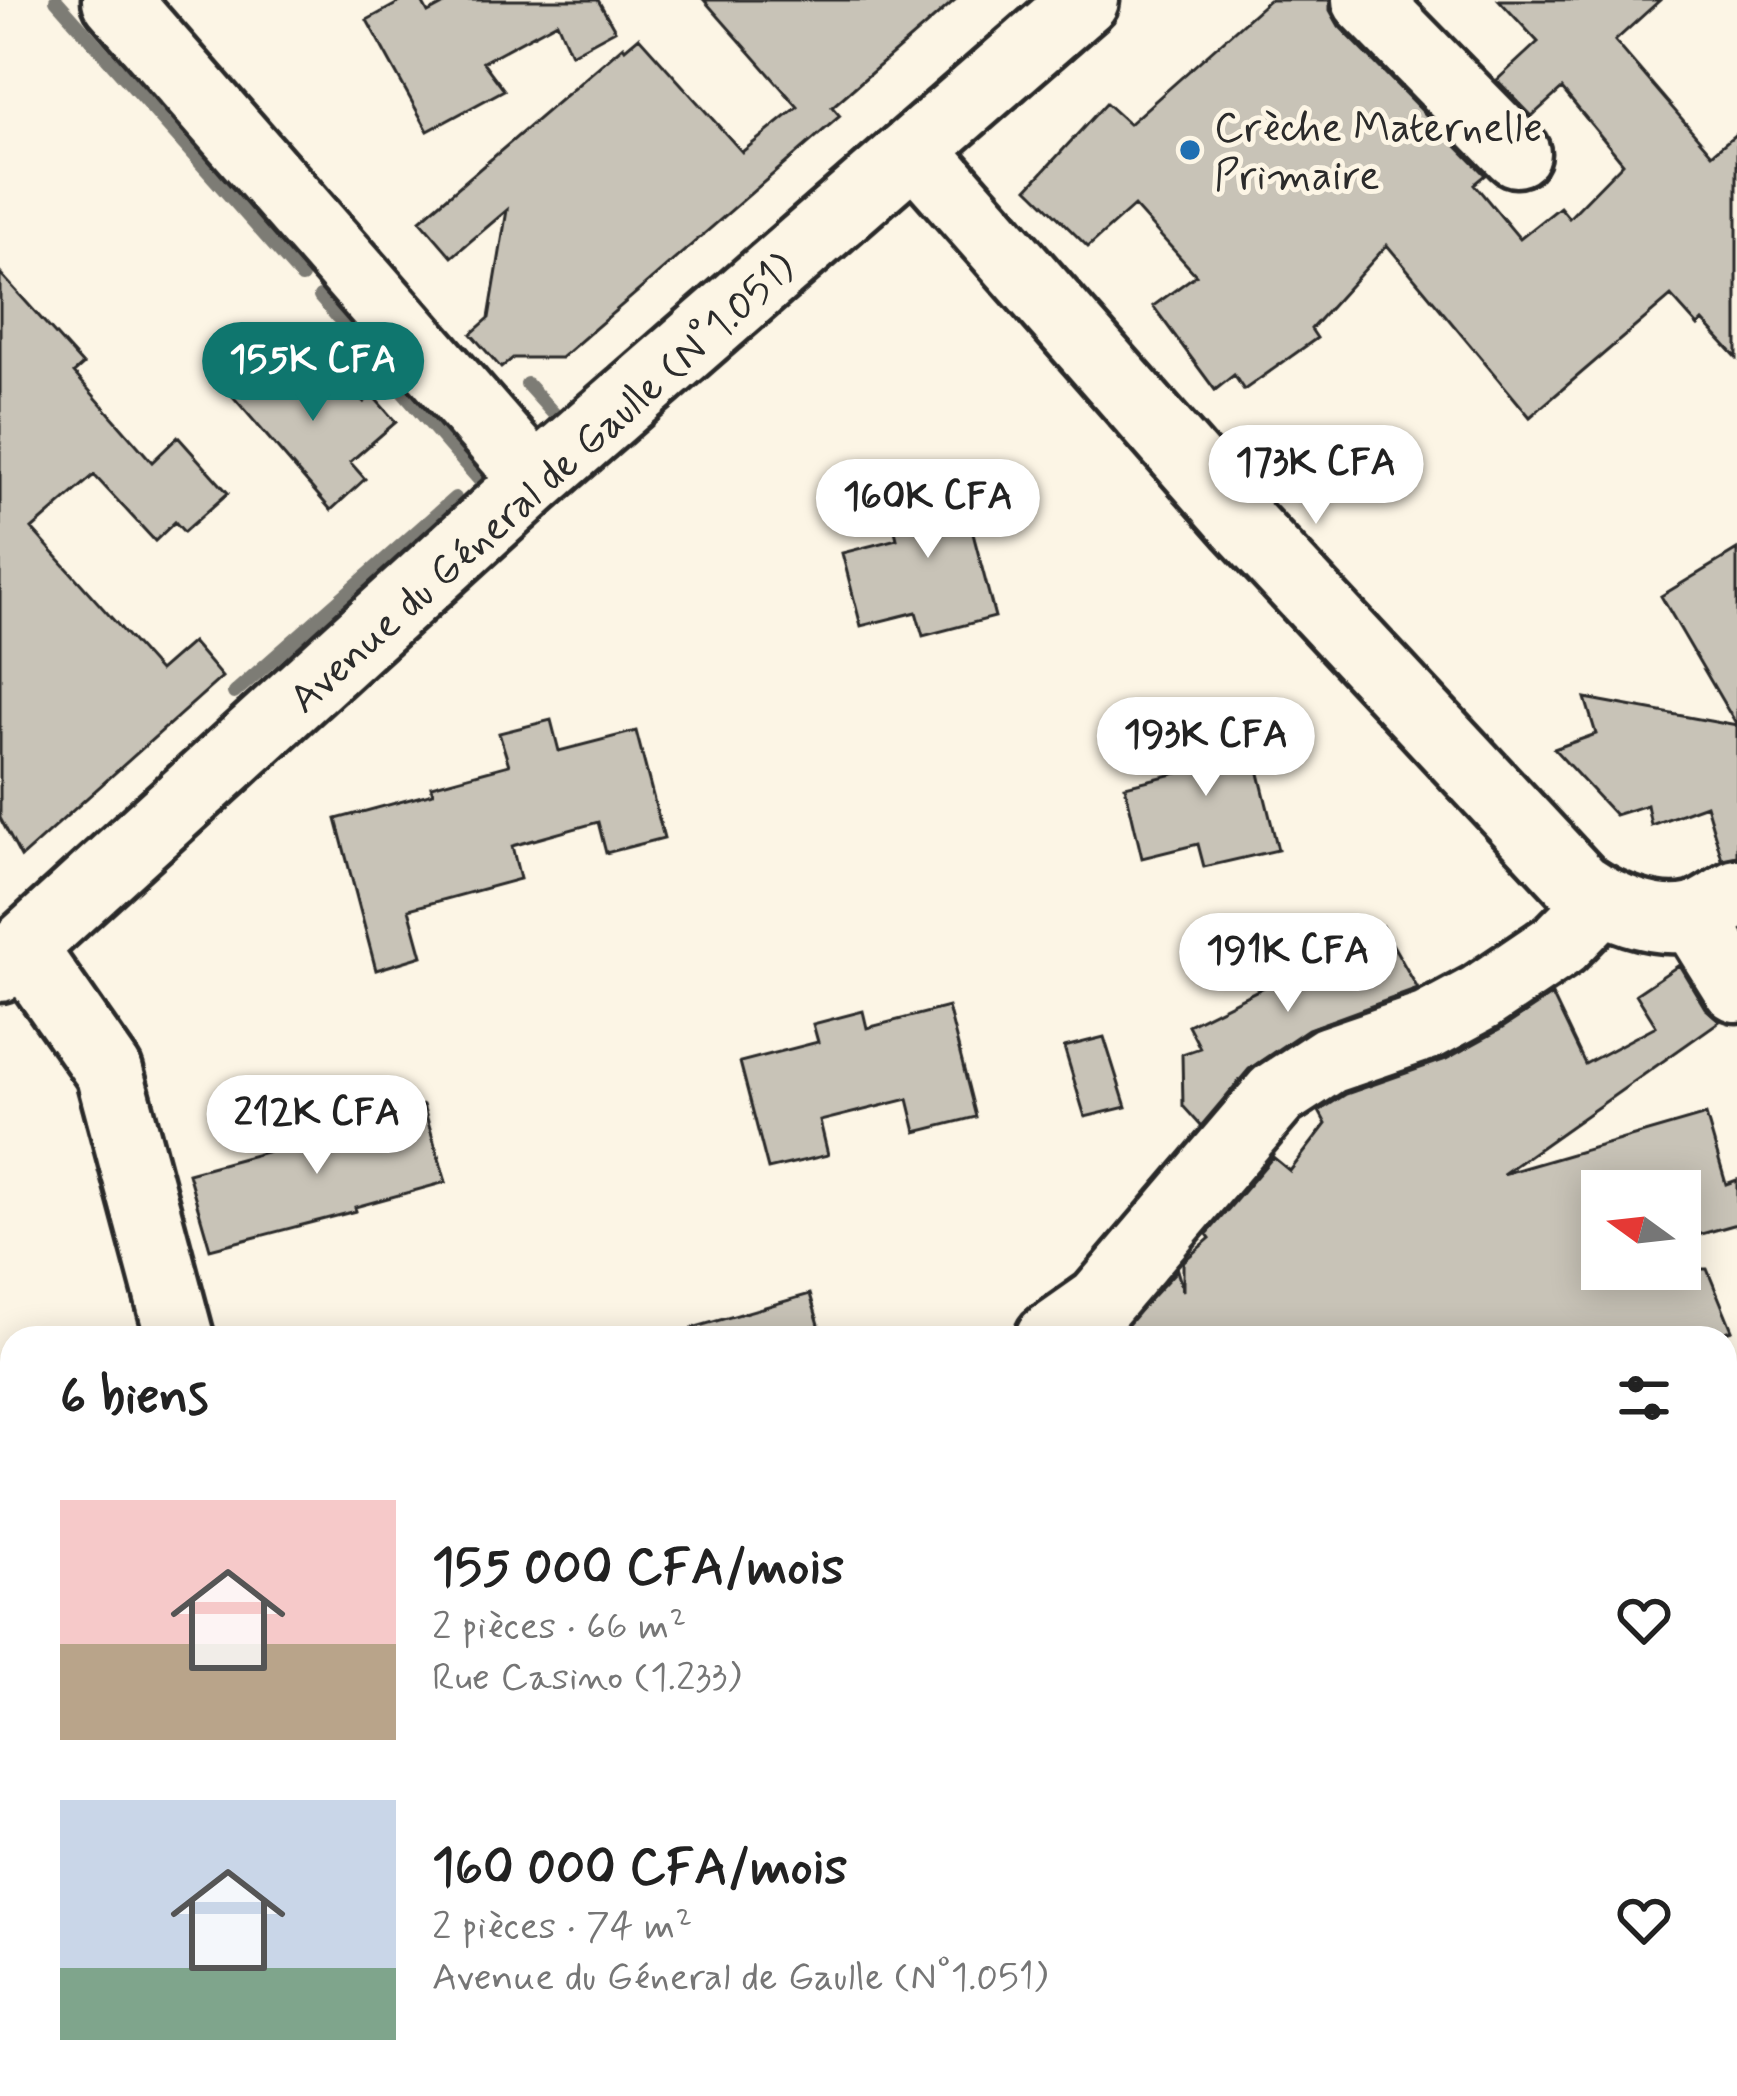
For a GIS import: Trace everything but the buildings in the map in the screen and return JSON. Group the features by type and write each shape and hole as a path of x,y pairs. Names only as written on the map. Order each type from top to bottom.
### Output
{"street":[{"path":"116,0 535,480"},
{"name":"Avenue du Géneral de Gaulle (N°1.051)","path":"10,960 535,480 1085,0"},
{"path":"1366,0 1516,153"},
{"path":"916,151 1258,540 1580,886 1602,902 1639,915 1715,905 1737,988"},
{"path":"1066,1326 1100,1302 1277,1094 1328,1060 1428,1026 1480,998 1560,944 1602,902"},
{"path":"10,960 37,969 110,1072 177,1326"}],"waterway":[{"path":"56,0 302,277"},
{"path":"320,297 481,482"},
{"path":"527,384 554,414"},
{"path":"234,693 455,498"}],"place":[{"name":"Crèche Maternelle Primaire","path":"1190,150"}]}
